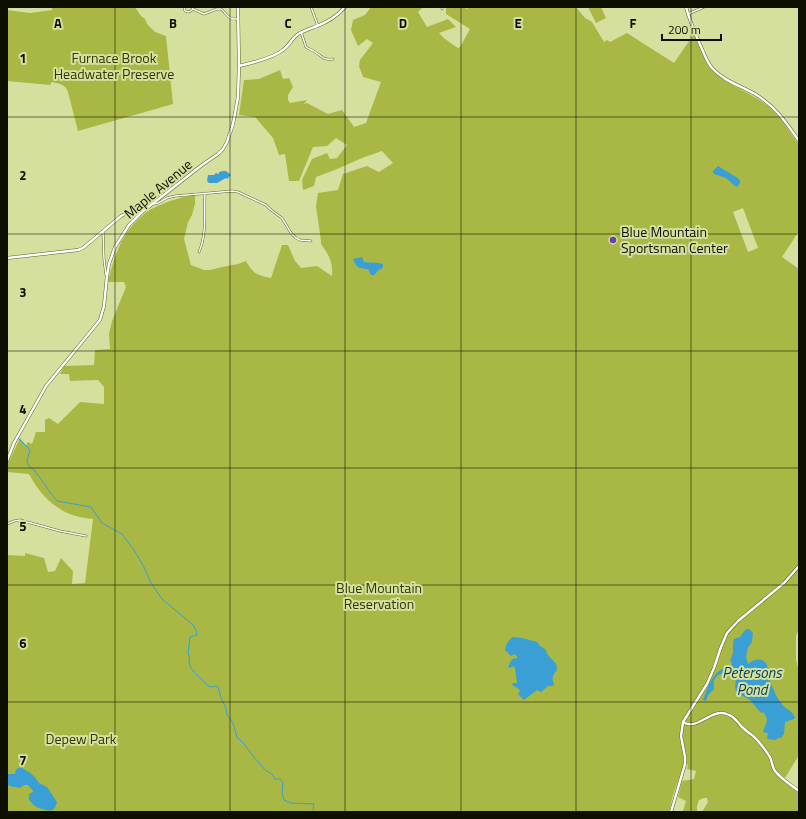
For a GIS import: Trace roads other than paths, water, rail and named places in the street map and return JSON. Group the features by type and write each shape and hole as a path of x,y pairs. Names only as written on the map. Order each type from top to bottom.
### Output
{"street":[{"path":"184,7 185,11 187,12 190,12 193,8 204,14 221,9 228,17 238,20"},
{"name":"Maple Avenue","path":"7,462 14,443 46,386 100,320 104,306 109,264 113,252 124,233 133,221 151,205 218,154 225,146 231,132 237,104 239,66 238,7"},
{"path":"311,7 318,26"},
{"path":"239,66 268,58 281,52 288,46 293,38 301,32 318,26 338,14 345,7"},
{"path":"686,7 693,28 712,68 726,80 751,92 770,104 781,115 799,141"},
{"path":"688,14 704,7"},
{"path":"301,32 308,48 323,58 333,59"},
{"path":"7,258 78,250 83,248 114,221 125,214 175,196 232,191 243,193 264,203 282,218 291,233 296,238 311,241"},
{"path":"199,252 204,236 205,194"},
{"path":"103,231 107,276"},
{"path":"7,524 20,520 60,531 86,536"},
{"path":"671,812 685,764 681,736 683,722 707,684 727,633 738,621 784,583 799,566"},
{"path":"683,722 693,724 716,713 731,715 754,737 769,756 775,771 799,791"}],"water":[{"path":"718,166 740,180 737,187 726,178 713,173"},
{"path":"226,171 231,175 227,179 226,178 217,183 209,183 207,181 208,175 214,175 216,173 219,174 219,172"},
{"path":"362,257 364,262 383,264 382,269 378,270 374,275 371,275 368,269 357,266 353,259"},
{"name":"Petersons Pond","path":"746,629 749,629 753,633 752,641 748,647 746,657 748,664 758,659 763,660 766,663 769,679 776,695 795,717 794,719 785,722 784,734 781,738 776,740 767,739 768,734 763,732 767,720 763,712 761,713 750,700 737,694 735,687 736,678 733,672 723,673 716,677 714,681 714,689 708,695 706,701 703,700 709,684 715,675 723,668 731,665 732,662 730,661 733,653 734,639 740,637"},
{"path":"513,637 537,642 545,649 557,667 553,677 553,686 548,686 541,692 537,690 524,700 518,694 520,691 519,689 512,685 513,683 517,683 515,668 513,666 510,668 508,667 512,659 517,658 517,656 514,654 511,656 505,650 510,639"},
{"path":"18,768 22,768 30,773 39,783 47,787 57,802 53,809 50,811 36,807 29,800 29,794 33,791 28,785 24,785 20,788 7,784 7,774 15,774"}],"waterway":[{"path":"18,438 30,450 27,461 28,465 35,471 57,501 91,507 102,523 122,534 134,550 151,583 162,599 193,625 196,630 197,635 190,637 188,653 190,658 189,663 196,674 208,686 218,687 227,715 233,723 237,737 265,770 272,774 275,779 280,779 283,783 282,793 284,800 291,803 314,804 313,810 315,812"}],"place":[{"name":"Blue Mountain Sportsman Center","path":"613,240"}],"park label":[{"name":"Furnace Brook Headwater Preserve","path":"114,66"},
{"name":"Blue Mountain Reservation","path":"379,596"},
{"name":"Depew Park","path":"81,739"}]}
